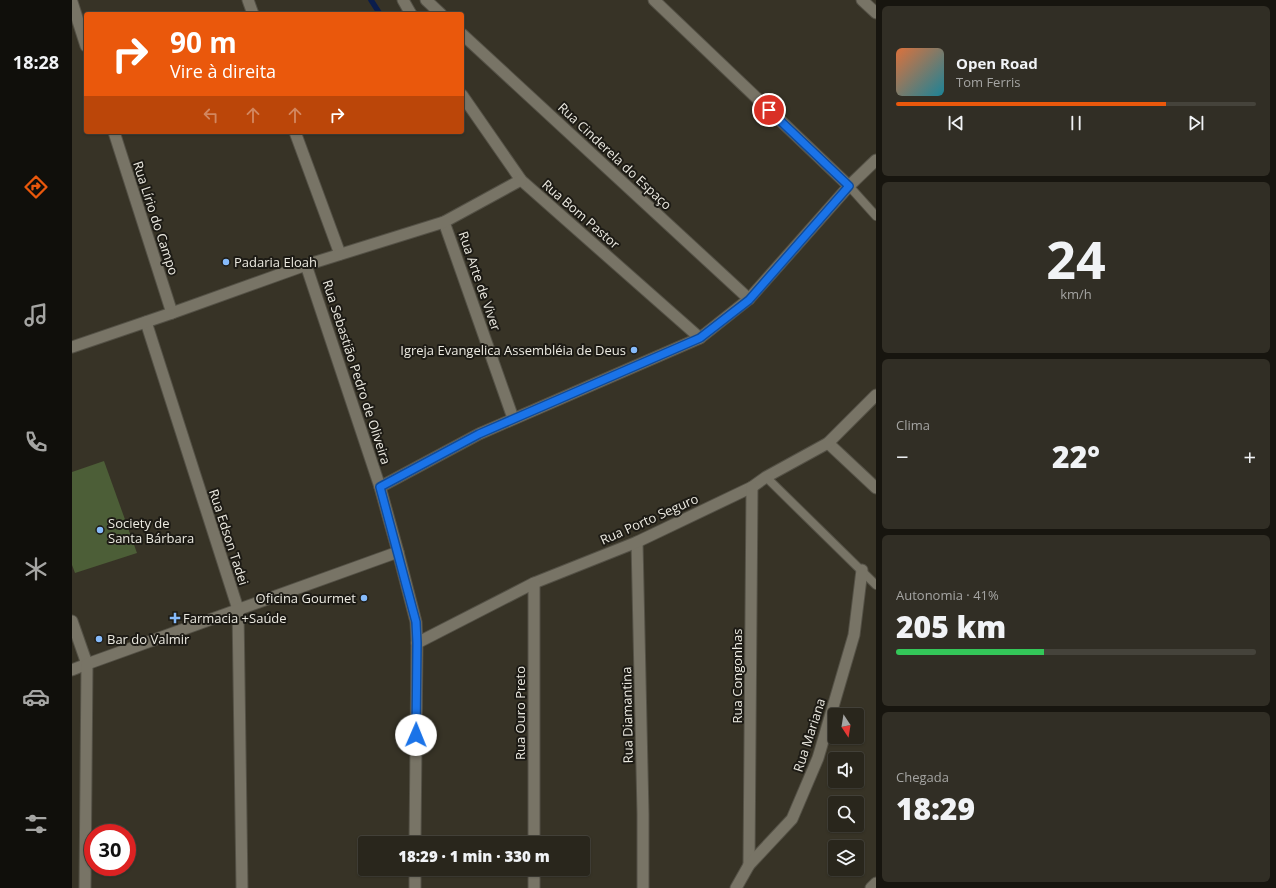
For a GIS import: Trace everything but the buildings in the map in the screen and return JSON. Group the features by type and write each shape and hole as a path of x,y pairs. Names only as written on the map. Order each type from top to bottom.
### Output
{"street":[{"path":"248,0 252,12"},
{"path":"426,0 439,12"},
{"path":"654,0 849,186"},
{"path":"862,0 876,13"},
{"path":"406,1 410,12"},
{"path":"72,2 84,40"},
{"name":"Rua Cinderela do Espaço","path":"464,36 749,300"},
{"name":"Rua Bom Pastor","path":"464,98 521,180 700,338"},
{"name":"Rua Lírio do Campo","path":"115,134 172,313"},
{"path":"296,134 340,254"},
{"path":"380,487 479,434 513,418 700,338 749,300 849,186 876,160"},
{"path":"72,347 306,265 444,222 521,180"},
{"name":"Rua Arte de Viver","path":"444,222 513,418"},
{"name":"Rua Sebastião Pedro de Oliveira","path":"306,265 380,487 416,622 415,836"},
{"name":"Rua Edson Tadei","path":"146,322 238,609 242,888"},
{"name":"Rua Porto Seguro","path":"417,643 534,582 637,542 752,487 766,477 828,443 876,395"},
{"path":"828,443 876,488"},
{"name":"Rua Congonhas","path":"749,865 752,487"},
{"name":"Rua Diamantina","path":"637,542 643,814 643,888"},
{"path":"72,670 398,552"},
{"name":"Rua Mariana","path":"736,888 749,865 792,819 818,758 854,635 862,570"},
{"name":"Rua Ouro Preto","path":"534,582 534,836"},
{"path":"72,621 87,664 85,888"},
{"path":"415,876 415,888"},
{"path":"534,876 534,888"},
{"path":"871,888 876,882"}],"lane":[{"path":"849,186 876,216"},
{"path":"766,477 876,585"}],"green space":[{"name":"Society de Santa Bárbara","path":"104,461 137,553 75,573 72,565 72,472"}],"waterway":[{"path":"371,0 379,12"}],"place":[{"name":"Padaria Eloah","path":"226,262"},
{"name":"Igreja Evangelica Assembléia de Deus","path":"634,350"},
{"name":"Society de Santa Bárbara","path":"100,530"},
{"name":"Oficina Gourmet","path":"364,598"},
{"name":"Farmacia +Saúde","path":"175,618"},
{"name":"Bar do Valmir","path":"99,639"}],"route":[{"path":"416,735 416,622 380,487 479,434 513,418 700,338 749,300 849,186 769,110"}]}
